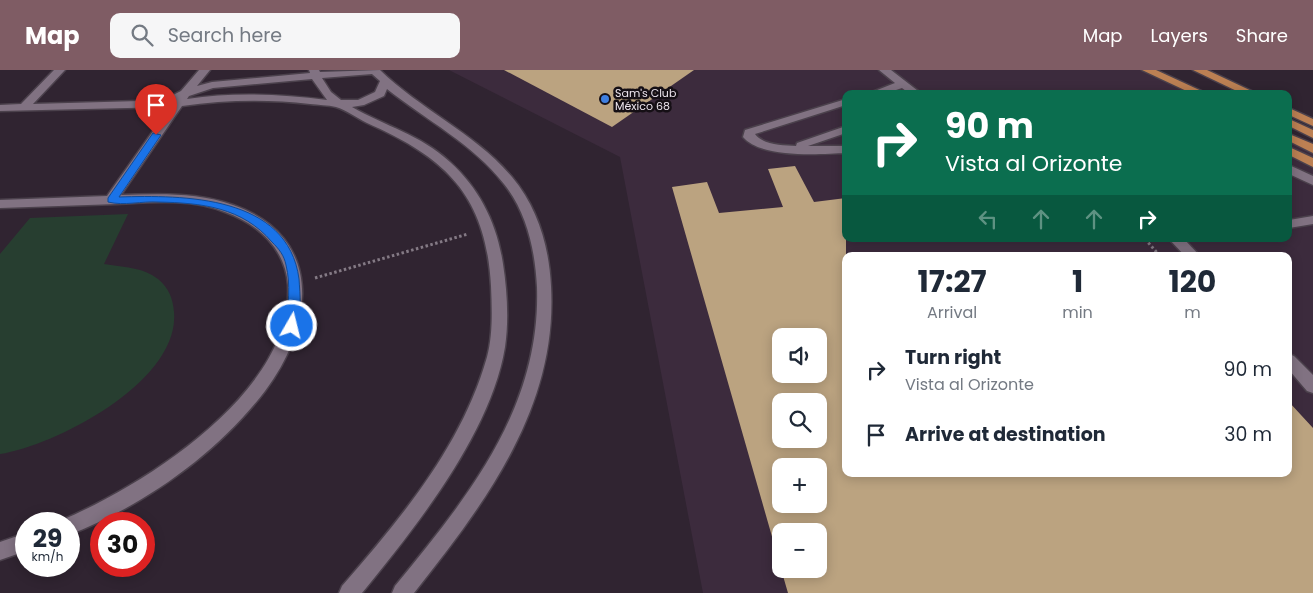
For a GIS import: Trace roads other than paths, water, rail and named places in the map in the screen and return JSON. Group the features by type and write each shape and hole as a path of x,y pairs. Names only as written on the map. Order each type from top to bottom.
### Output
{"main road":[{"path":"1186,70 1225,90"},
{"path":"1198,70 1243,90"},
{"path":"1150,72 1176,90"},
{"path":"1150,72 1193,90"},
{"path":"1292,112 1313,123"},
{"path":"1292,124 1313,134"},
{"path":"1292,138 1313,149"},
{"path":"1292,152 1313,163"}],"street":[{"path":"24,107 60,70"},
{"path":"112,200 182,98 205,70"},
{"path":"884,70 911,90"},
{"path":"182,98 212,85 314,74 346,72 378,74 414,105 477,149 509,181 527,211 540,244 546,287 544,337 538,371 520,419 500,459 470,505 402,593"},
{"path":"314,74 328,97 336,104 412,139 439,158 462,180 475,196 490,228 495,250 499,294 498,340 490,373 473,419 430,494 349,593"},
{"path":"0,108 154,104 182,98 231,97 296,99 336,104 360,103 380,94 378,74"},
{"path":"884,90 903,84"},
{"path":"842,103 749,132 749,137 762,145 842,150"},
{"path":"792,148 842,129"},
{"path":"1292,170 1313,181"},
{"path":"0,204 156,198 209,202 245,215 264,226 287,252 295,283 292,326 268,374 246,401 196,449 155,479 118,502 80,521"},
{"path":"1292,224 1313,220"},
{"path":"1182,242 1190,252"},
{"path":"1292,363 1313,386"},
{"path":"0,552 15,546"}],"place":[{"name":"Sam's Club México 68","path":"605,99"}]}
